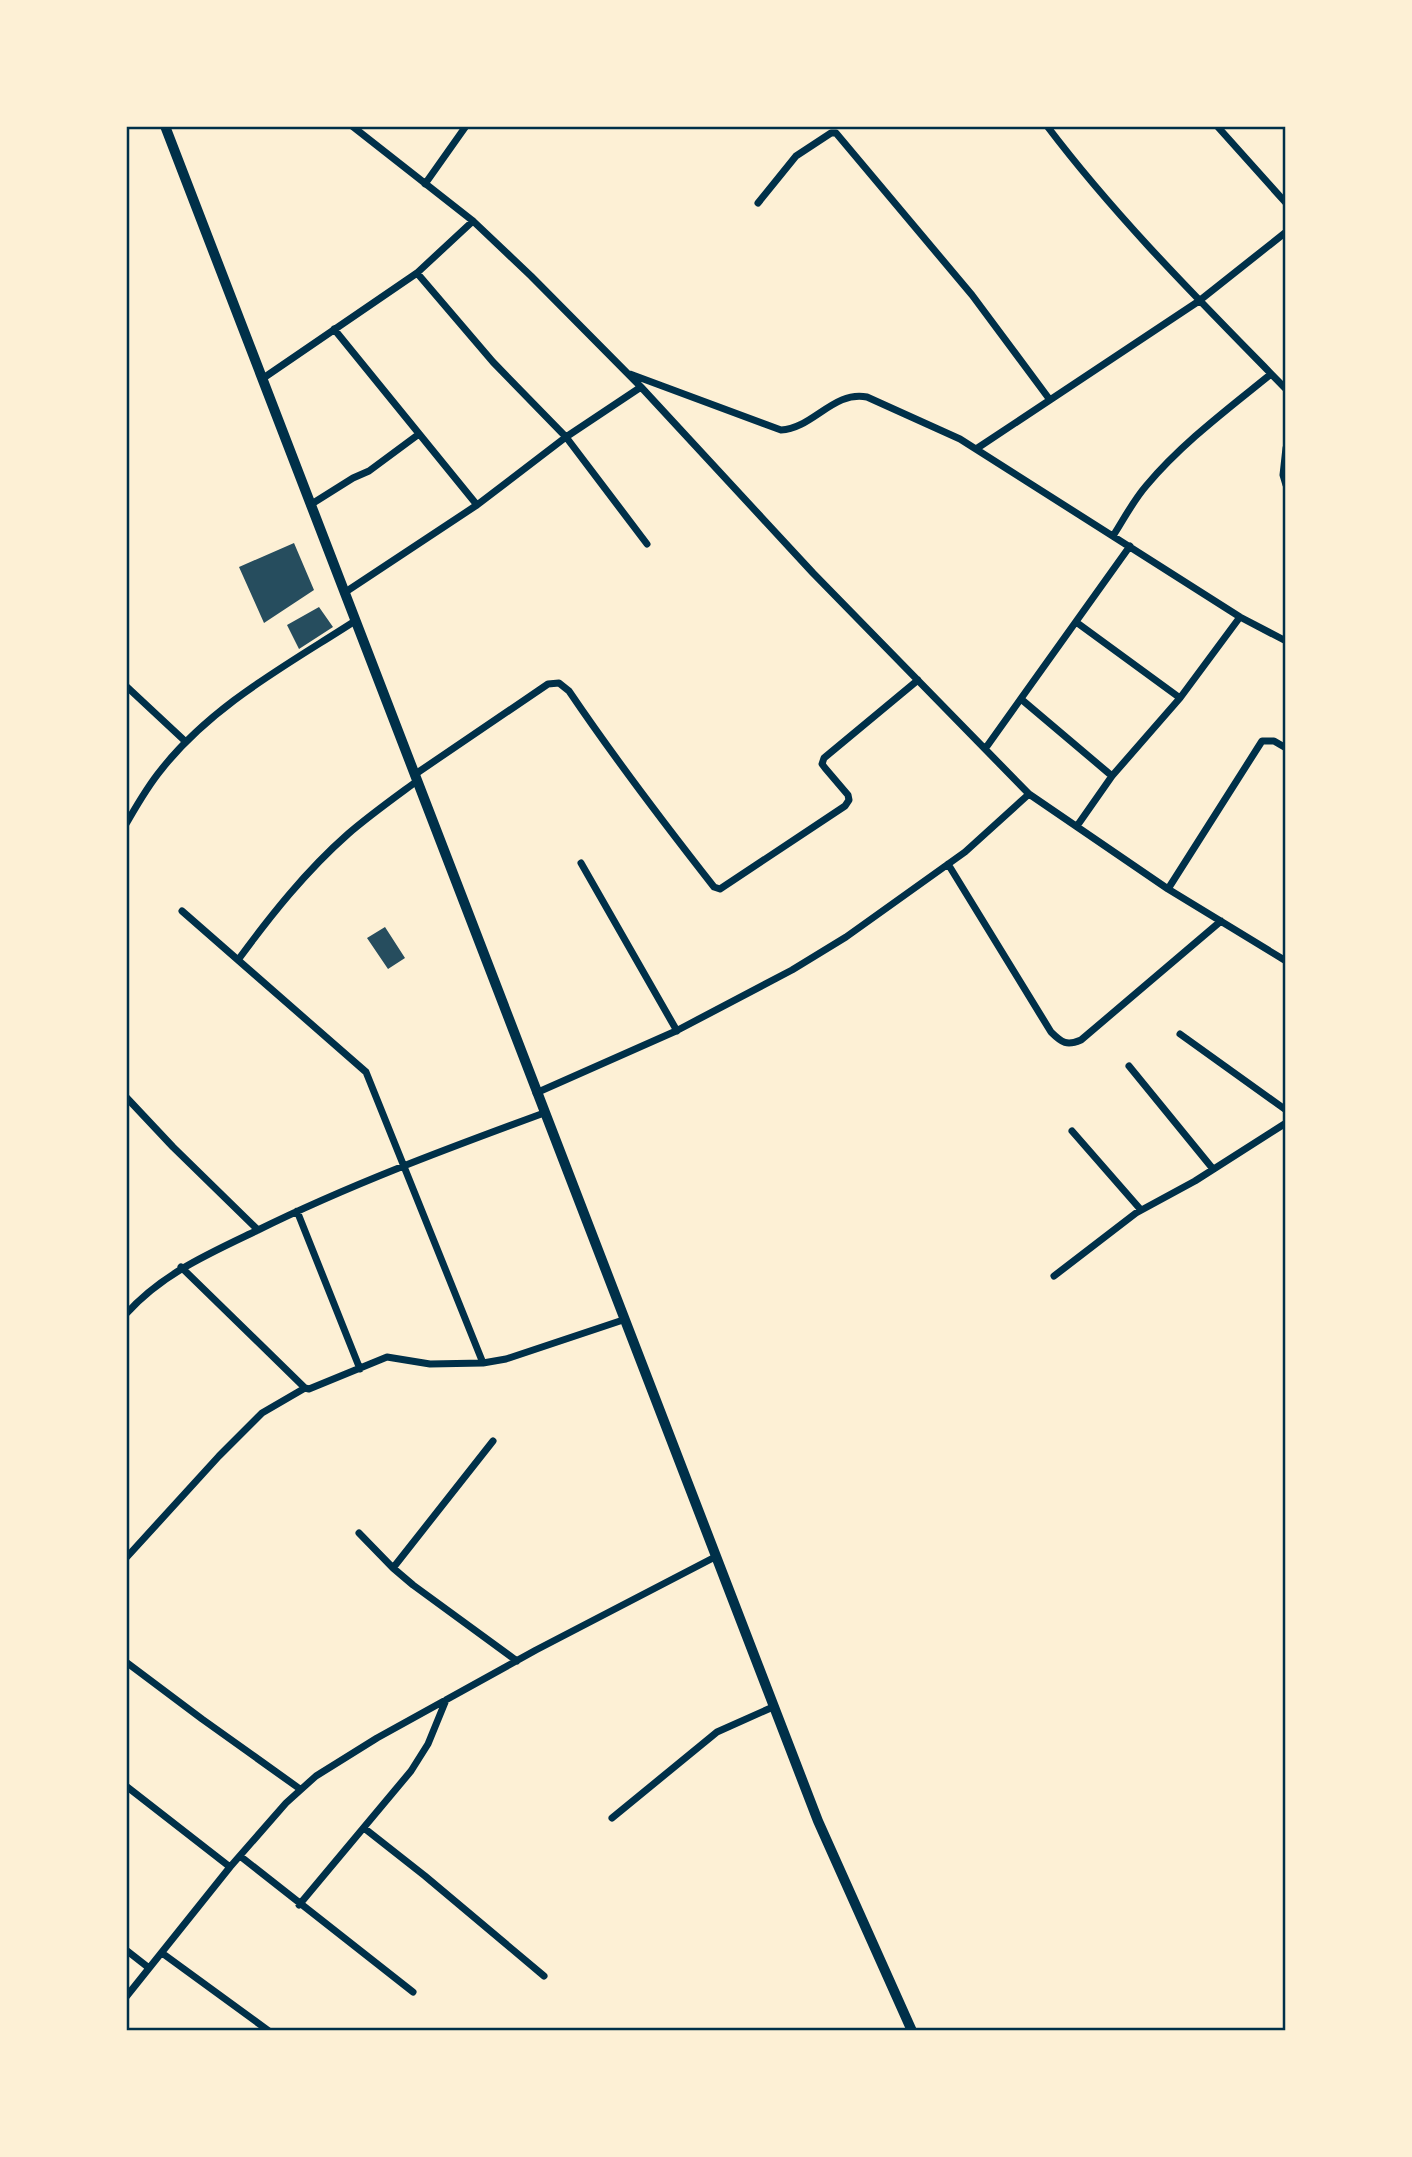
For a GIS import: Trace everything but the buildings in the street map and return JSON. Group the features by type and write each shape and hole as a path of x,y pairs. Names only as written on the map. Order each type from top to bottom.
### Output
{"street":[{"path":"165,126 453,869 536,1093 773,1707 818,1821 912,2031"},
{"path":"352,126 473,221 531,276 641,387 813,573 1029,794 1168,889 1286,961"},
{"path":"425,184 466,126"},
{"path":"1047,126 1081,171 1199,301 1286,389"},
{"path":"1217,126 1286,203"},
{"path":"758,203 796,156 831,133 836,133 972,295 1050,400"},
{"path":"262,379 416,272 473,221"},
{"path":"976,449 1199,301 1286,232"},
{"path":"416,272 493,362 566,437 647,544"},
{"path":"334,329 477,505"},
{"path":"626,372 781,430 795,428 845,399 861,396 960,439 1240,617 1286,641"},
{"path":"1113,536 1147,484 1198,433 1271,374"},
{"path":"344,593 477,505 566,437 641,387"},
{"path":"310,505 369,471 419,434"},
{"path":"1286,448 1283,475 1286,485"},
{"path":"985,749 1130,546"},
{"path":"1077,826 1112,776 1180,698 1240,617"},
{"path":"126,824 148,787 186,742 238,697 355,621"},
{"path":"1076,622 1180,698"},
{"path":"238,960 272,914 348,834 416,778 548,684 559,683 569,691 655,813 713,887 720,889 845,806 849,800 848,795 822,764 824,758 918,680"},
{"path":"126,685 186,742"},
{"path":"1021,699 1112,776"},
{"path":"1168,889 1262,741 1270,740 1286,748"},
{"path":"536,1093 677,1031 835,944 965,852 1029,794"},
{"path":"581,863 677,1031"},
{"path":"948,864 1051,1032 1061,1043 1071,1044 1081,1040 1221,921"},
{"path":"182,911 366,1072 484,1363"},
{"path":"1180,1034 1286,1110"},
{"path":"1129,1066 1213,1169"},
{"path":"126,1097 258,1230"},
{"path":"126,1314 142,1296 181,1267 297,1211 403,1165 544,1113"},
{"path":"1054,1276 1141,1210 1286,1123"},
{"path":"1072,1131 1141,1210"},
{"path":"297,1211 360,1369"},
{"path":"181,1267 305,1388 312,1389 390,1356 430,1364 484,1363 506,1359 623,1320"},
{"path":"126,1558 262,1413 305,1388"},
{"path":"393,1568 494,1441"},
{"path":"359,1533 393,1568 444,1609 517,1661"},
{"path":"126,1997 230,1867 300,1789 367,1744 517,1661 715,1557"},
{"path":"126,1662 300,1789"},
{"path":"299,1905 419,1759 447,1700"},
{"path":"612,1818 717,1732 773,1707"},
{"path":"126,1786 230,1867"},
{"path":"364,1828 544,1976"},
{"path":"240,1856 412,1992"},
{"path":"126,1950 149,1968"},
{"path":"162,1953 269,2031"}]}
